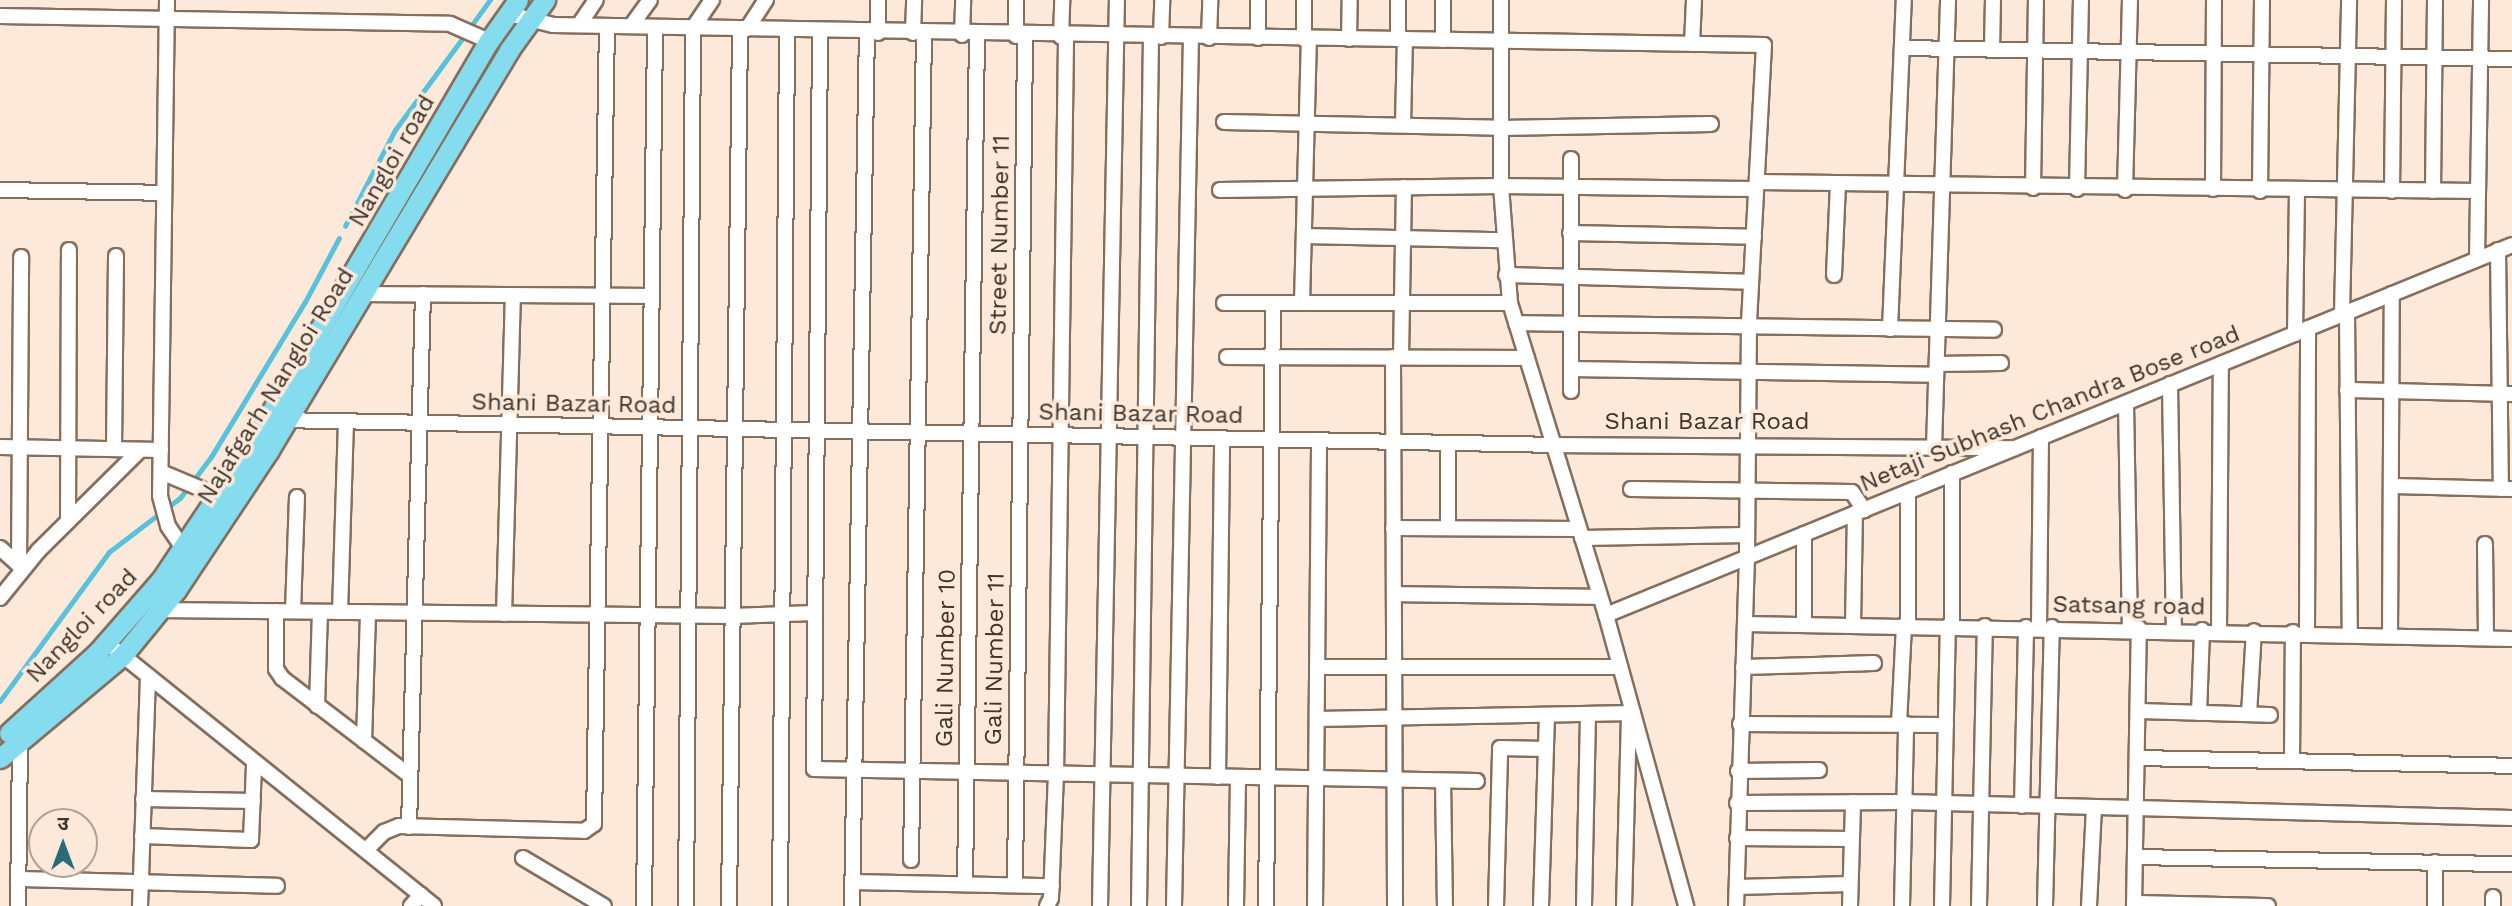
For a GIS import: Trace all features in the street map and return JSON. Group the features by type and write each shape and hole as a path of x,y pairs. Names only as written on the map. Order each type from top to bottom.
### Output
{"main road":[{"name":"Najafgarh Nangloi Road","path":"0,758 123,655 158,610 278,419 363,294 528,21 545,0"},
{"name":"Nangloi road","path":"0,741 107,642 183,548 209,492 278,419 489,41 513,7"}],"street":[{"path":"167,0 160,502 165,519 183,548"},
{"path":"579,25 596,0"},
{"path":"631,26 650,0"},
{"path":"686,906 685,616 693,28 712,0"},
{"path":"729,906 734,429 743,29 766,0"},
{"path":"852,906 872,32 878,0"},
{"path":"911,860 910,773 918,433 919,34 914,0"},
{"path":"962,35 963,0"},
{"name":"Street Number 11","path":"1016,0 1020,36 1020,435"},
{"path":"1047,906 1052,886 1056,775 1063,436 1062,0"},
{"path":"1100,906 1117,0"},
{"path":"1139,906 1156,37 1162,0"},
{"path":"1209,38 1210,0"},
{"path":"1258,0 1258,38"},
{"path":"1302,303 1306,188 1304,0"},
{"path":"1349,39 1350,0"},
{"path":"1398,0 1403,125"},
{"path":"1443,0 1443,40"},
{"path":"1501,0 1502,240 1510,303 1606,615 1686,906"},
{"path":"1692,44 1694,0"},
{"path":"1890,329 1904,0"},
{"path":"1934,447 1948,0"},
{"path":"1992,50 1993,0"},
{"path":"2032,188 2036,0"},
{"path":"2077,189 2081,0"},
{"path":"2125,190 2130,0"},
{"path":"2213,189 2214,0"},
{"path":"2260,191 2262,0"},
{"path":"2349,0 2344,191 2350,634"},
{"path":"2392,191 2394,0"},
{"path":"2433,191 2435,0"},
{"path":"2477,259 2481,0"},
{"path":"513,7 528,21 607,26 1064,37 1764,45 1749,325 1747,557 1737,803 1737,906"},
{"path":"0,16 450,24 489,41"},
{"path":"367,849 383,832 409,827 591,829 604,295 607,26"},
{"path":"644,906 644,615 654,27"},
{"path":"780,906 787,30"},
{"path":"820,31 812,765 819,772 1477,781"},
{"name":"Gali Number 10","path":"964,884 974,434 977,35"},
{"path":"1174,906 1191,38"},
{"path":"1903,48 2512,59"},
{"path":"1224,122 1501,128 1711,124"},
{"path":"1571,159 1572,391"},
{"path":"1220,190 1838,184 2125,190 2479,191"},
{"path":"1834,275 1838,184"},
{"path":"1395,906 1393,442 1402,303 1404,187"},
{"path":"0,190 164,193"},
{"path":"2292,761 2300,633 2302,331 2297,191"},
{"path":"1570,233 1754,237"},
{"path":"1304,236 1502,240"},
{"path":"2391,486 2506,489 2505,248"},
{"name":"Netaji Subhash Chandra Bose road","path":"1606,615 2505,248"},
{"path":"68,521 65,448 69,250"},
{"path":"114,449 116,256"},
{"path":"21,257 18,447 22,567"},
{"path":"1506,275 1751,282"},
{"path":"363,294 651,296"},
{"path":"2390,635 2392,294"},
{"path":"409,827 424,295"},
{"path":"504,614 513,295"},
{"path":"1224,303 1510,303"},
{"path":"1266,906 1270,357 1273,303"},
{"path":"1516,323 1994,330"},
{"path":"1227,357 1527,358"},
{"path":"1571,369 1748,372 1936,369 2001,363"},
{"path":"2220,630 2221,364"},
{"path":"2171,384 2174,629"},
{"path":"2347,390 2506,393"},
{"path":"2126,403 2138,711 2134,905 2269,906"},
{"name":"Shani Bazar Road","path":"278,419 1554,445 1747,443 2014,448"},
{"path":"340,612 346,422"},
{"name":"Gali Number 11","path":"1015,884 1020,435"},
{"path":"2041,438 2039,627 2048,807 2045,906"},
{"path":"1218,778 1222,439"},
{"path":"1315,906 1319,440"},
{"path":"1448,443 1448,528"},
{"path":"0,447 161,450"},
{"path":"0,598 22,567 140,450"},
{"path":"160,472 187,480 209,492"},
{"path":"1942,906 1952,473"},
{"path":"1631,489 1852,492 1859,512 1853,625"},
{"path":"1902,906 1908,492"},
{"path":"293,611 297,497"},
{"path":"1393,528 1581,534 1747,535"},
{"path":"1804,534 1804,624"},
{"path":"2486,544 2486,638"},
{"path":"0,548 22,567"},
{"path":"1394,594 1600,597"},
{"path":"158,610 685,616 814,613"},
{"path":"276,611 276,669 317,706 410,776"},
{"path":"317,706 320,612"},
{"path":"363,741 368,612"},
{"name":"Satsang road","path":"1745,624 2135,628 2512,639"},
{"path":"1979,906 1985,626"},
{"path":"2022,806 2039,627"},
{"path":"2199,713 2202,630"},
{"path":"2249,714 2254,631"},
{"path":"107,642 254,765 367,849 416,900 434,906"},
{"path":"1743,667 1874,663"},
{"path":"1317,667 1620,667"},
{"path":"140,906 148,676"},
{"path":"2138,711 2270,715"},
{"path":"1317,719 1631,713"},
{"path":"1624,906 1631,713"},
{"path":"1584,906 1588,714"},
{"path":"1541,906 1547,715"},
{"path":"1740,724 1946,725"},
{"path":"18,906 20,740"},
{"path":"1496,906 1500,748 1546,749"},
{"path":"2138,758 2512,766"},
{"path":"142,836 247,842 253,836 254,765"},
{"path":"1738,771 1819,770"},
{"path":"1236,906 1238,778"},
{"path":"1443,781 1445,906"},
{"path":"144,799 253,801"},
{"path":"1737,803 1905,802 2512,818"},
{"path":"1850,906 1853,803"},
{"path":"2089,906 2094,808"},
{"path":"1737,838 1851,839"},
{"path":"2135,857 2512,864"},
{"path":"523,858 604,906"},
{"path":"2435,862 2435,906"},
{"path":"18,879 277,886"},
{"path":"853,882 1052,886"},
{"path":"1737,887 1850,884"}],"waterway":[{"path":"471,26 490,0"},
{"path":"345,226 395,130 464,36"},
{"path":"0,701 109,552 180,498 211,457 305,302 339,238"}]}
